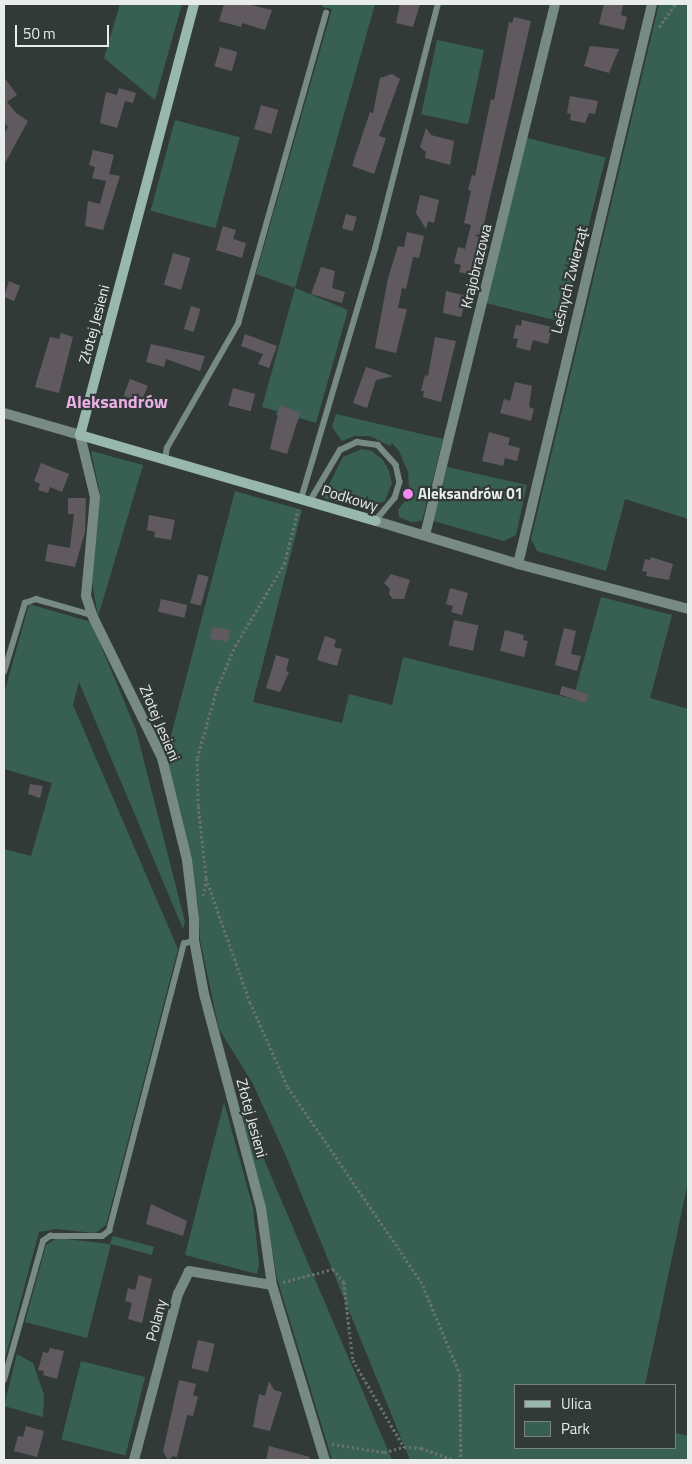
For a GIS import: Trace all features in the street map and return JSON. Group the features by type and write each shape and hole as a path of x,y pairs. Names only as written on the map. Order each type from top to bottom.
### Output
{"street":[{"name":"Złotej Jesieni","path":"194,4 80,435 95,497 86,582 92,614 162,758 187,860 194,919 194,940 214,1032 261,1208 272,1285 325,1460"},
{"name":"Krajobrazowa","path":"425,536 556,4"},
{"name":"Leśnych Zwierząt","path":"518,564 652,4"},
{"name":"Podkowy","path":"4,413 306,500 518,564 688,609"},
{"name":"Polany","path":"134,1460 178,1294 189,1271 272,1285"}],"lane":[{"path":"306,500 375,249 438,4"},
{"path":"165,460 167,448 238,324 326,12"},
{"path":"306,500 340,450 357,442 368,442 378,445 391,457 400,482 395,498 376,521"},
{"path":"4,672 25,602 36,599 92,614"},
{"path":"4,1380 43,1241 50,1236 102,1236 109,1231 184,944 194,940"}],"path":[{"path":"306,500 284,564 232,654 217,688 197,758 198,806 206,878 250,1002 288,1087 421,1281 460,1374 462,1460"},
{"path":"203,902 206,878"},
{"path":"272,1285 333,1269 344,1282 353,1360 404,1447"},
{"path":"321,1442 352,1449 384,1452 404,1447 421,1448 454,1460"}],"green space":[{"path":"120,4 182,4 155,100 104,58"},
{"path":"323,4 375,4 295,288 256,274 332,9 322,7"},
{"path":"659,4 688,4 688,519 625,499 606,571 537,551 531,539"},
{"path":"437,40 484,50 468,124 421,114"},
{"path":"175,120 240,137 215,228 151,211"},
{"path":"527,138 606,158 564,323 486,303"},
{"path":"295,288 348,310 316,423 299,418 297,422 276,415 277,411 262,407"},
{"path":"336,414 443,439 422,521 411,522 399,517 398,510 404,502 408,502 412,490 409,489 408,472 399,451 392,443 390,446 370,436 354,436 342,441 332,427"},
{"path":"362,449 372,451 383,460 389,471 392,483 385,501 367,509 322,498 343,457"},
{"path":"91,451 143,465 98,617 92,581 100,494"},
{"path":"447,467 527,485 516,535 504,541 433,521"},
{"path":"235,491 302,510 253,702 342,723 349,694 392,705 403,657 573,699 601,597 672,615 650,698 688,709 688,1182 645,1384 514,1384 514,1449 677,1449 677,1433 688,1436 688,1460 410,1460 285,1154 253,1084 219,1029 200,940 198,904 166,755"},
{"path":"29,604 91,622 136,730 185,922 183,929 79,682 73,705 178,949 106,1225 95,1233 56,1229 39,1232 4,1363 4,849 31,856 52,783 4,769 4,694"},
{"path":"224,1102 253,1208 259,1264 257,1274 185,1255"},
{"path":"240,1111 251,1129 392,1460 332,1460 277,1278 266,1214"},
{"path":"113,1236 154,1247 152,1255 111,1244 87,1338 25,1322 46,1245 57,1238 110,1244"},
{"path":"17,1354 33,1363 44,1395 43,1417 4,1406"},
{"path":"81,1361 145,1377 125,1456 61,1440"}],"building":[{"path":"224,4 247,4 272,10 265,30 242,23 241,27 219,21"},
{"path":"400,4 420,4 413,27 396,23"},
{"path":"604,4 623,5 621,15 627,17 624,30 599,24"},
{"path":"514,17 531,21 472,275 459,272 461,265 454,263 458,247 465,249 471,225 464,223 471,191 468,190 472,175 475,176 491,99 494,100 509,22 512,23"},
{"path":"590,46 619,49 609,73 584,66"},
{"path":"220,47 237,52 232,71 214,66"},
{"path":"392,74 400,79 379,136 386,138 374,174 352,166 370,112 373,113 380,78"},
{"path":"4,77 17,95 7,102 16,113 28,121 4,165 4,134 8,127 4,122"},
{"path":"119,88 136,93 133,103 125,101 117,128 100,123 106,92 117,95"},
{"path":"570,96 598,101 595,114 589,113 585,123 570,120 571,114 567,113"},
{"path":"261,105 278,110 271,134 254,129"},
{"path":"426,128 431,135 454,141 450,165 425,158 426,152 420,147"},
{"path":"93,150 114,155 109,174 120,176 103,230 85,226 88,201 100,204 106,181 92,178 95,167 89,165"},
{"path":"420,195 439,200 434,223 428,221 426,229 416,213"},
{"path":"346,214 357,217 353,231 342,228"},
{"path":"223,226 236,230 233,239 246,243 242,258 216,250"},
{"path":"407,232 424,236 419,258 413,257 406,289 402,288 398,308 407,309 396,353 375,348 388,278 398,246 404,247"},
{"path":"173,253 190,258 181,290 164,285"},
{"path":"321,267 335,271 332,288 345,292 342,303 311,294"},
{"path":"9,281 20,286 14,301 4,297"},
{"path":"446,291 467,296 461,317 443,313"},
{"path":"191,306 201,309 194,332 184,329"},
{"path":"522,320 552,327 548,344 533,340 530,351 516,347 518,339 513,338 516,325 521,326"},
{"path":"61,333 73,337 59,393 35,387 50,337 59,339"},
{"path":"245,334 277,346 269,368 258,364 263,354 241,346"},
{"path":"435,337 456,341 441,402 423,397 424,391 421,391 425,375 428,376"},
{"path":"151,344 205,356 200,371 166,359 164,367 146,362"},
{"path":"366,367 393,376 376,380 367,408 353,403"},
{"path":"130,379 148,386 141,403 124,396"},
{"path":"515,382 532,386 529,407 534,409 531,421 500,413 504,399 510,401"},
{"path":"233,388 255,394 251,411 228,405"},
{"path":"280,405 300,413 287,454 270,449"},
{"path":"489,432 510,438 508,445 520,448 517,461 505,458 503,466 482,461"},
{"path":"41,463 69,474 62,492 50,487 48,493 38,490 40,484 34,481"},
{"path":"68,498 86,498 85,532 75,567 45,561 48,544 70,548 74,514 68,514"},
{"path":"149,515 175,520 171,540 154,537 155,532 147,530"},
{"path":"651,557 673,564 669,580 646,576 647,572 642,571 645,559 650,560"},
{"path":"198,574 209,577 201,606 190,603"},
{"path":"391,574 410,580 404,599 393,599 389,594 390,589 384,583"},
{"path":"450,588 468,593 462,615 451,612 453,606 446,604"},
{"path":"161,599 187,605 184,618 158,612"},
{"path":"454,620 478,625 473,651 449,645"},
{"path":"212,627 230,630 228,642 210,639"},
{"path":"564,628 576,631 571,654 581,656 577,671 555,665"},
{"path":"505,630 524,635 523,640 528,641 524,657 500,651"},
{"path":"325,636 336,640 334,647 342,649 337,666 317,660"},
{"path":"276,655 289,659 286,671 289,672 280,692 266,688"},
{"path":"562,686 589,694 586,703 559,695"},
{"path":"30,784 43,786 40,798 28,794"},
{"path":"151,1204 187,1221 183,1236 146,1224"},
{"path":"139,1275 152,1279 142,1323 128,1319 132,1303 125,1301 128,1288 135,1290"},
{"path":"198,1340 215,1344 208,1372 191,1368"},
{"path":"50,1348 64,1351 57,1379 43,1375 44,1371 38,1370 43,1352 48,1353"},
{"path":"179,1380 196,1384 193,1395 198,1397 193,1416 187,1415 177,1457 173,1456 168,1460 163,1451"},
{"path":"269,1381 274,1390 282,1392 270,1431 253,1427 259,1394 265,1396"},
{"path":"26,1426 44,1431 37,1457 14,1451 18,1436 23,1437"},
{"path":"269,1446 310,1457 309,1460 266,1460"}],"place":[{"name":"Aleksandrów 01","path":"408,494"}],"district":[{"name":"Aleksandrów","path":"117,402"}]}
